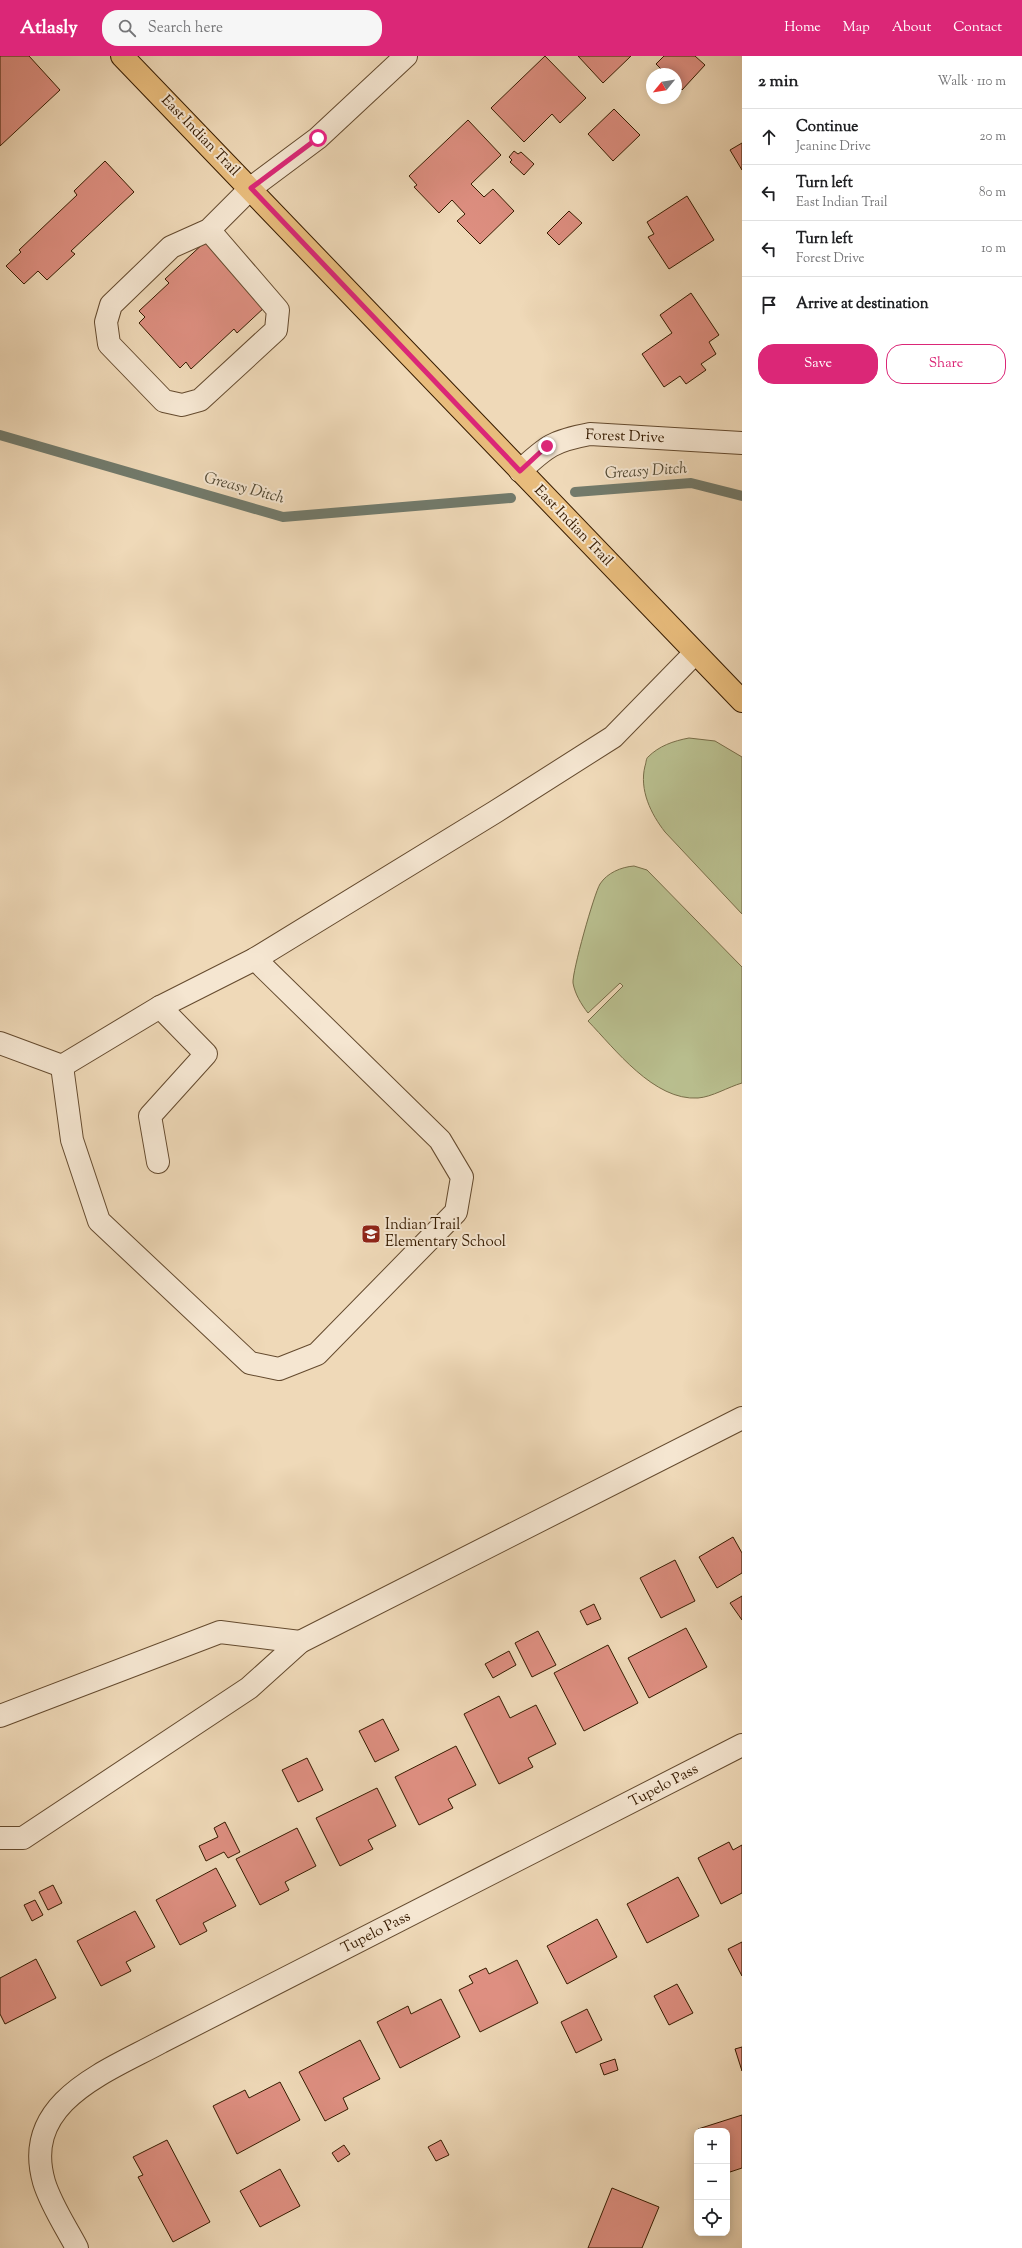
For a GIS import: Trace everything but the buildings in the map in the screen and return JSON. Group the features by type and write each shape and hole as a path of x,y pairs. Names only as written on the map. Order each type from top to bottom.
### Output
{"main road":[{"name":"East Indian Trail","path":"122,56 251,188 520,471 742,701"}],"street":[{"path":"209,230 278,310 276,330 200,400 182,405 164,401 109,344 106,322 111,306 171,248 209,230 251,188 318,138 406,56"},
{"name":"Forest Drive","path":"520,471 547,446 567,438 590,434 742,443"},
{"path":"62,1066 160,1007 255,959 495,812 614,736 695,653"},
{"path":"62,1066 72,1140 99,1221 250,1363 279,1369 317,1354 456,1212 462,1177 440,1140 255,959"},
{"path":"158,1162 150,1116 206,1054 160,1007"},
{"path":"0,1044 62,1066"},
{"path":"0,1838 23,1838 249,1688 300,1642 742,1418"},
{"path":"0,1716 220,1632 300,1642"},
{"name":"Tupelo Pass","path":"77,2248 44,2181 41,2152 45,2129 59,2105 80,2086 161,2042 742,1745"}],"green space":[{"path":"689,738 715,741 742,757 742,914 665,832 651,810 645,793 644,775 647,758 652,753 667,744"},
{"path":"634,866 647,870 742,967 742,1083 709,1096 698,1098 682,1097 666,1091 637,1071 588,1021 623,986 620,983 588,1013 575,991 573,983 574,976 589,917 597,891 603,880 615,871"}],"waterway":[{"name":"Greasy Ditch","path":"0,435 283,517 511,498"},
{"name":"Greasy Ditch","path":"575,492 691,483 742,496"}],"place":[{"name":"Indian Trail Elementary School","path":"371,1234"}],"route":[{"path":"318,138 251,188 520,471 547,446"}]}
